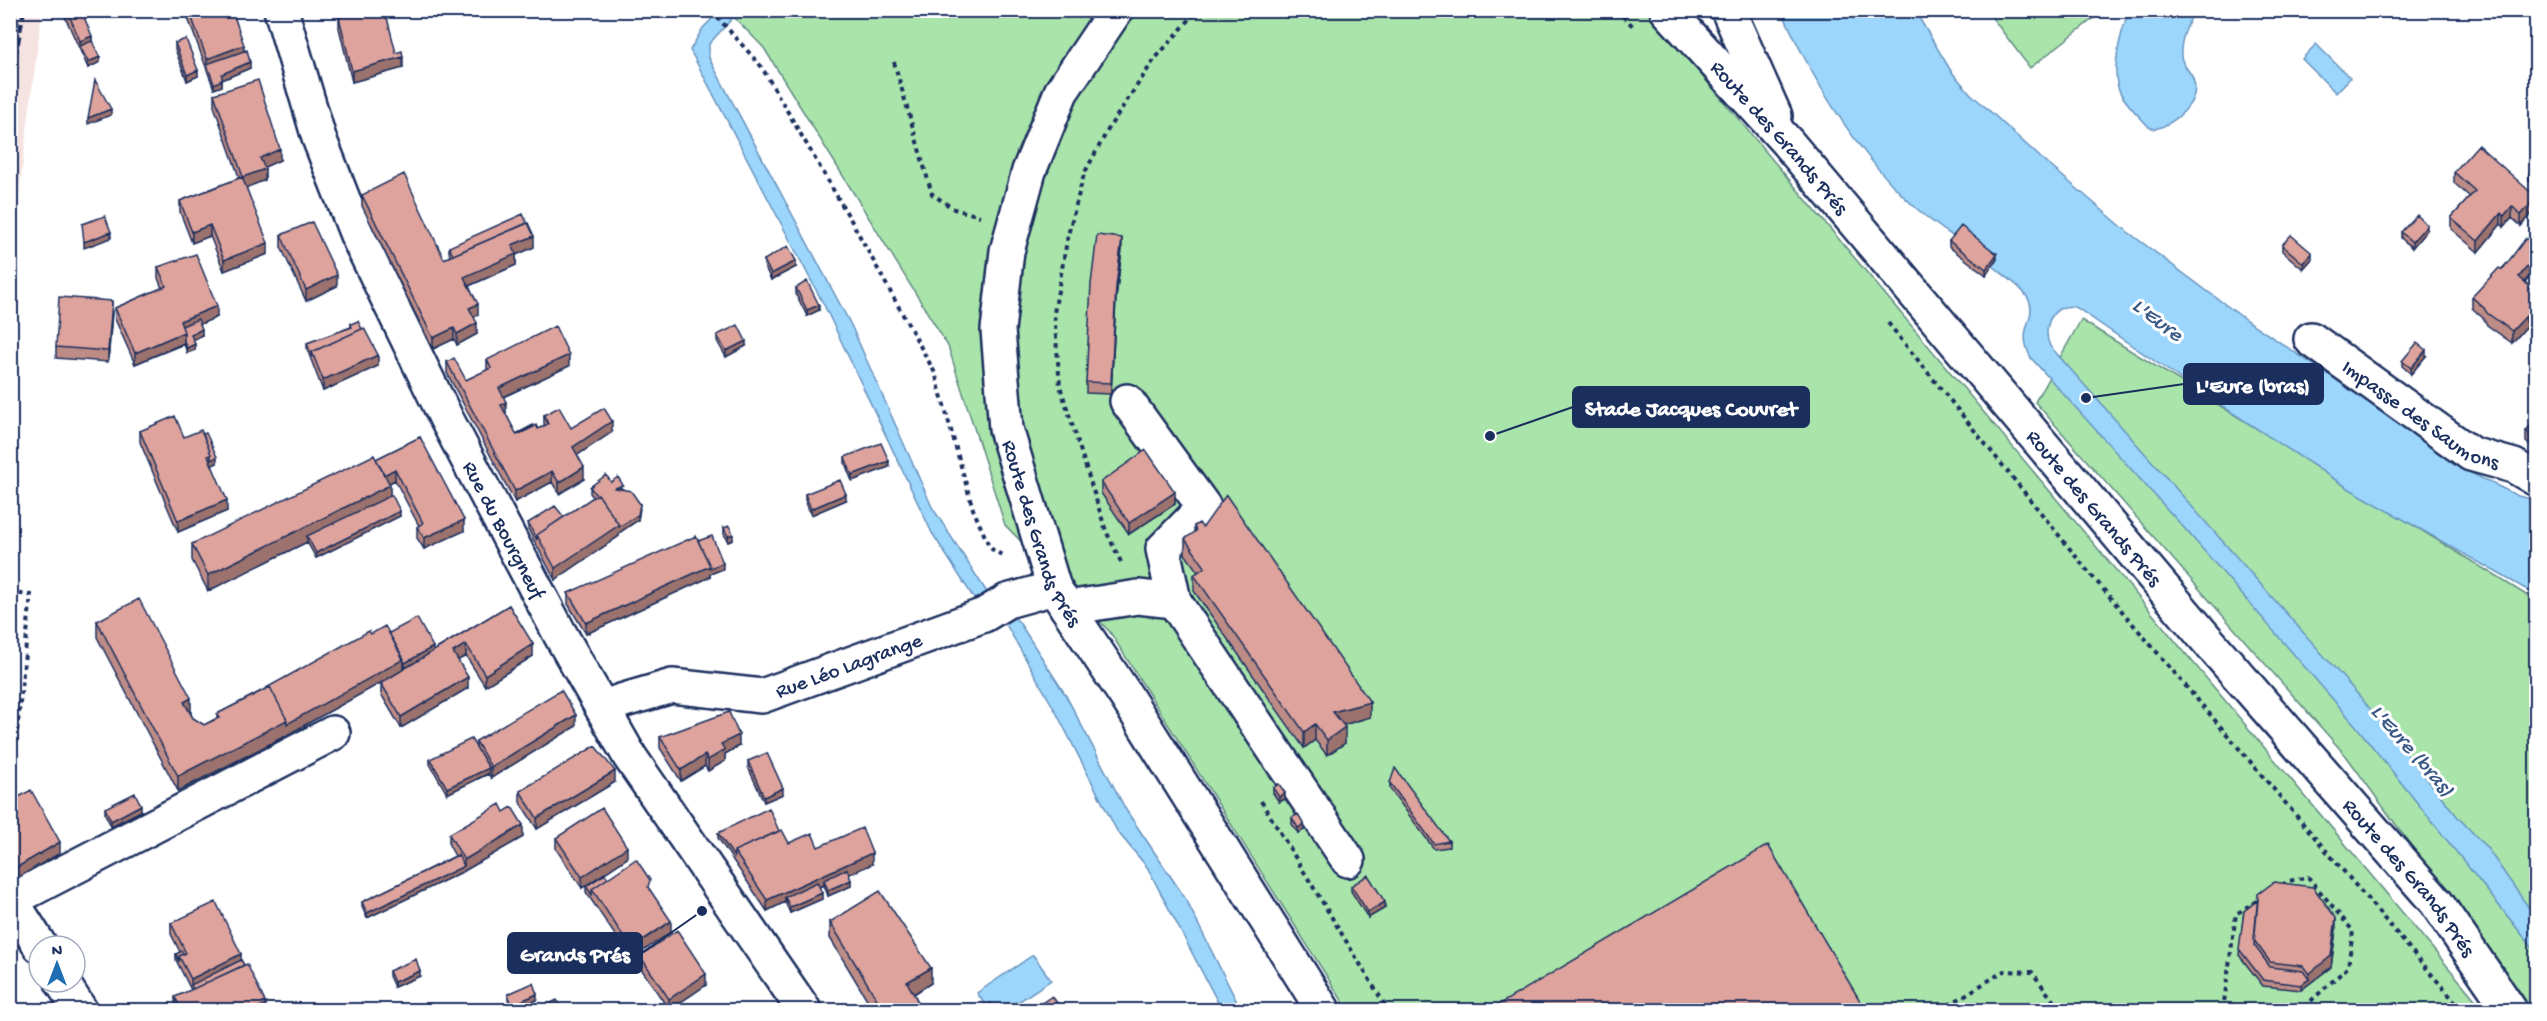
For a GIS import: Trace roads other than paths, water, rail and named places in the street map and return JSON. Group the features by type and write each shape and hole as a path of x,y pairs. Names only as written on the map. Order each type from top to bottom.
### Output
{"street":[{"name":"Rue du Bourgneuf","path":"281,10 319,138 357,235 447,420 560,634 630,757 804,1011"},
{"name":"Route des Grands Prés","path":"1116,10 1061,92 1029,171 1007,251 998,330 1006,429 1061,598 1126,696 1323,1011"},
{"name":"Route des Grands Prés","path":"1667,10 1787,142 2202,634 2436,902 2510,1011"},
{"path":"1728,10 1787,142"},
{"name":"Impasse des Saumons","path":"2311,339 2471,454 2514,466 2536,479"},
{"path":"1127,400 1204,507 1163,549 1174,602 1348,860"},
{"name":"Rue Léo Lagrange","path":"603,708 672,686 762,696 996,608 1061,598 1138,597 1174,602"},
{"path":"32,934 11,900 333,733"},
{"path":"69,994 80,1011"}],"water":[{"path":"720,11 739,11 709,44 709,58 851,325 932,507 988,594 1019,622 1065,694 1126,810 1185,898 1241,1010 1222,1010 1147,867 1117,831 1056,712 1004,621 978,598 975,600 932,533 825,307 690,50 703,28"},
{"name":"L'Eure","path":"1782,11 1915,11 1951,71 1970,93 2041,158 2128,232 2246,320 2439,449 2463,469 2518,496 2536,500 2536,595 2348,488 2185,382 2077,308 2061,308 2051,317 2048,324 2050,346 2362,699 2457,816 2487,848 2536,918 2536,952 2356,726 2185,529 2031,358 2025,340 2031,310 2030,303 2019,288 1993,266 1997,259 1956,238 1928,218 1876,167 1832,106 1796,42"},
{"path":"2129,11 2194,11 2182,43 2181,59 2193,79 2194,96 2178,117 2155,129 2149,127 2131,108 2118,86 2116,64"},
{"path":"2316,44 2350,78 2336,93 2302,59"},
{"path":"1033,955 1051,980 1006,1010 989,1010 977,993"}],"railway":[{"path":"10,84 24,10"}],"place":[{"name":"L'Eure (bras)","path":"2086,398"},
{"name":"Stade Jacques Couvret","path":"1490,436"},
{"name":"Grands Prés","path":"702,911"}]}
